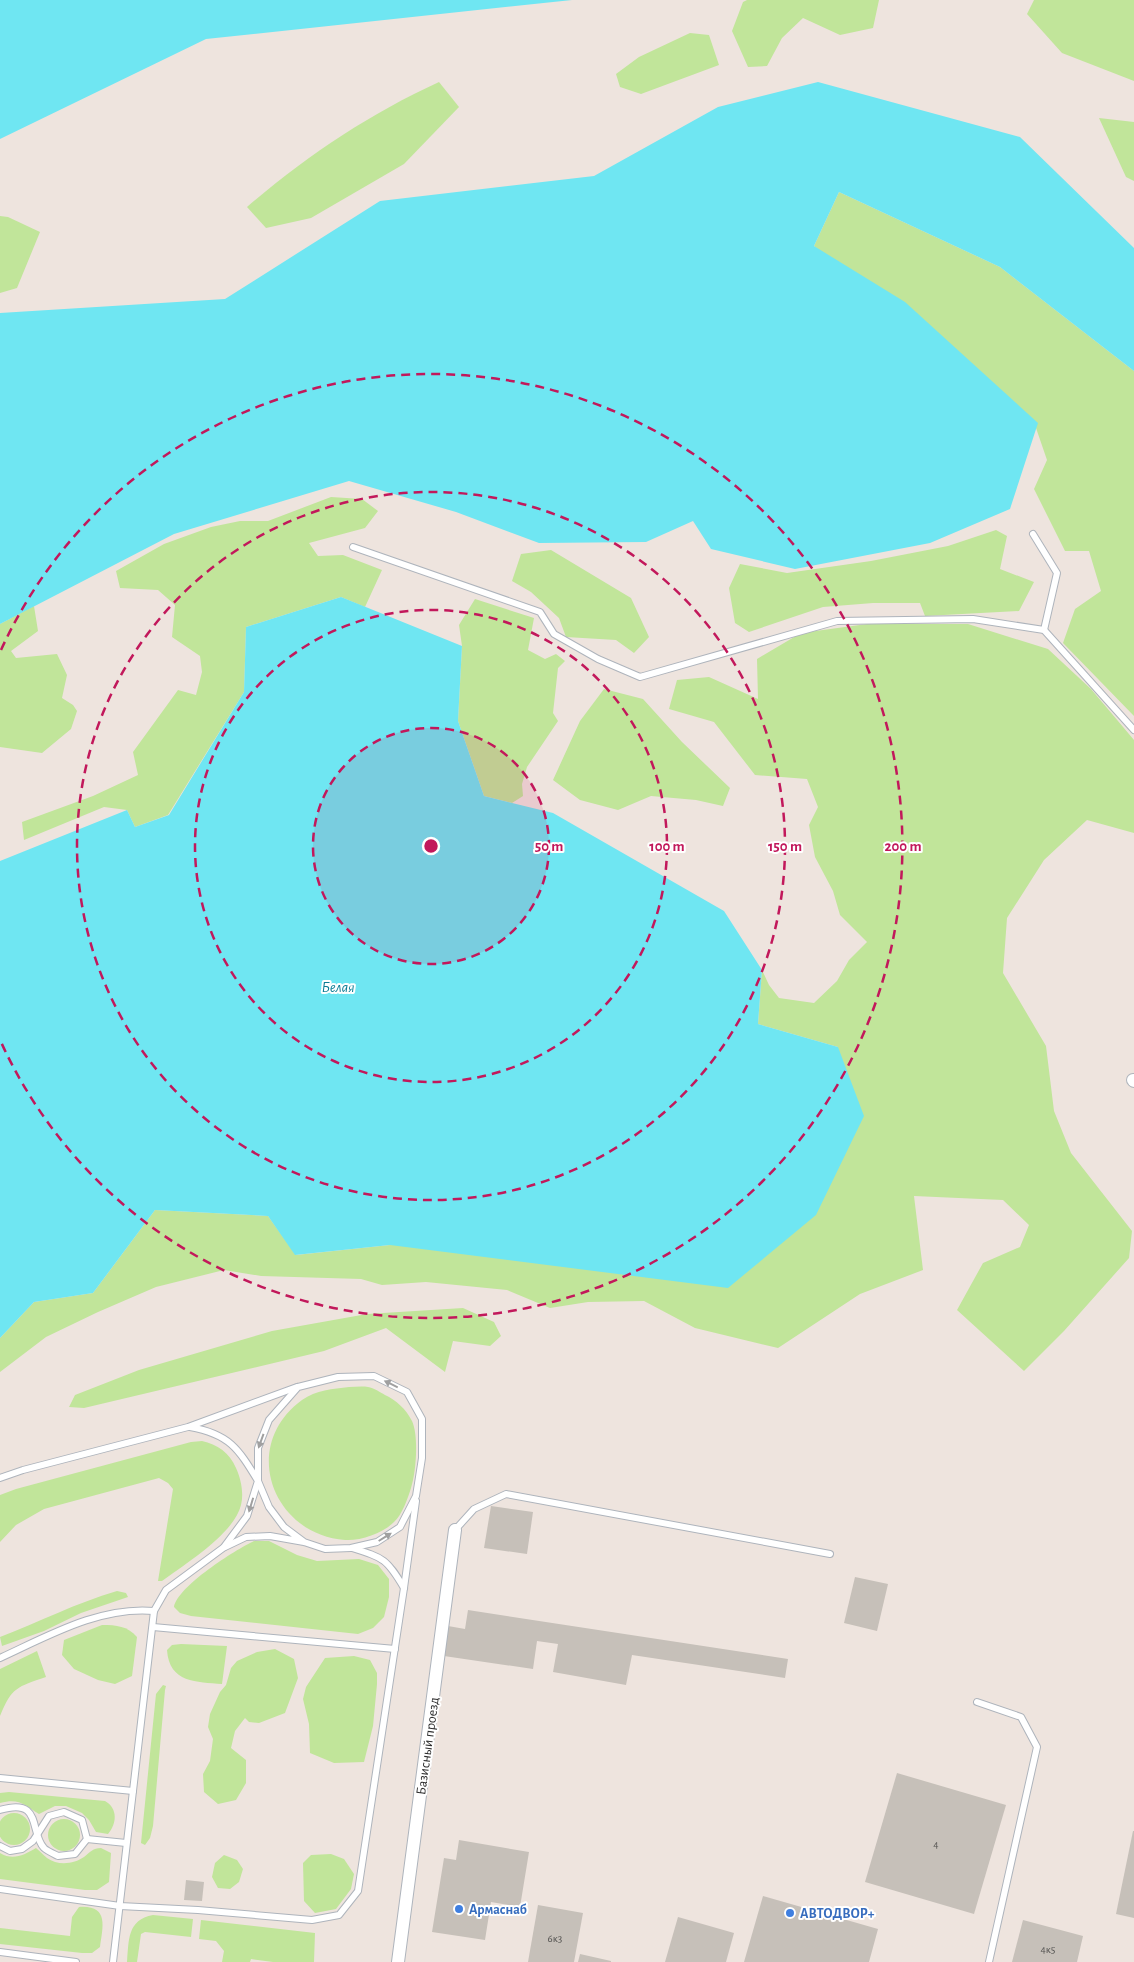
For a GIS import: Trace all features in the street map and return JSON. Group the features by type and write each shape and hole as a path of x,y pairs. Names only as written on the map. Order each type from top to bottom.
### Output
{"street":[{"name":"Базисный проезд","path":"398,1962 455,1530"}],"lane":[{"path":"1033,534 1057,573 1044,630"},
{"path":"353,547 540,612 554,634 598,659 640,677 837,621 973,620 1044,630 1134,730"},
{"path":"0,1478 23,1470 188,1427 298,1386 338,1377 374,1376 407,1392 422,1419 422,1458 358,1891 339,1915 312,1920 120,1906 0,1889"},
{"path":"223,1548 247,1516 258,1481 258,1448 270,1420 298,1386"},
{"path":"188,1427 211,1431 228,1441 243,1456 258,1481 269,1508 284,1527 304,1542"},
{"path":"455,1530 474,1509 506,1494 830,1554"},
{"path":"113,1962 154,1611 166,1590 223,1548 246,1537 270,1536 304,1542 326,1549 351,1548 377,1542 400,1527 416,1496"},
{"path":"351,1548 375,1555 391,1565 404,1588"},
{"path":"0,1658 79,1623 118,1612 139,1609 154,1611"},
{"path":"153,1626 395,1649"},
{"path":"977,1702 1021,1717 1037,1746 989,1962"},
{"path":"0,1778 133,1791"},
{"path":"0,1810 11,1807 24,1809 34,1817 43,1847 58,1856 75,1854 87,1839"},
{"path":"0,1846 10,1851 22,1849 32,1841 49,1816 64,1812 82,1820 87,1839"},
{"path":"87,1839 126,1843"},
{"path":"0,1952 76,1962"}],"green space":[{"path":"747,0 879,0 873,28 840,35 803,18 782,38 767,66 748,67 732,31 743,2"},
{"path":"1034,0 1134,0 1134,81 1062,53 1027,14"},
{"path":"690,33 709,35 719,65 641,94 620,87 616,74 639,57"},
{"path":"439,82 459,107 404,164 311,218 266,228 247,207 338,138 388,108"},
{"path":"1099,118 1134,122 1134,181 1126,177"},
{"path":"839,192 1000,267 1134,371 1134,716 1063,643 1075,609 1101,591 1089,551 1065,551 1034,489 1047,460 1036,428 814,246"},
{"path":"0,216 8,217 40,232 17,288 0,293"},
{"path":"331,497 362,499 378,511 365,528 309,543 318,556 343,555 382,570 365,607 341,597 246,627 244,692 168,815 135,827 127,810 104,807 24,840 22,822 93,796 138,775 133,752 178,690 196,695 202,672 200,656 172,637 175,605 158,590 120,588 116,571 164,544 211,527 240,521 268,521"},
{"path":"996,530 1007,536 1000,569 1034,582 1019,611 925,616 920,603 873,603 823,607 749,632 735,623 729,588 740,564 787,573 871,561 948,546"},
{"path":"551,550 631,598 649,637 634,653 616,640 566,637 559,618 531,592 512,581 521,554"},
{"path":"475,599 534,618 528,650 545,659 556,654 565,661 558,668 553,713 558,721 527,767 522,784 523,796 512,803 484,796 458,721 462,646 459,625"},
{"path":"34,606 38,631 11,651 16,658 57,654 67,675 62,698 73,705 77,711 71,729 42,753 0,747 0,624"},
{"path":"867,624 968,624 1048,649 1091,689 1134,740 1134,833 1087,820 1044,860 1007,918 1003,973 1046,1046 1054,1111 1071,1153 1132,1231 1129,1258 1064,1331 1024,1371 957,1310 983,1263 1020,1247 1029,1225 1003,1200 914,1196 923,1270 860,1294 778,1348 695,1328 644,1301 588,1302 550,1308 507,1290 426,1282 382,1285 361,1279 261,1276 224,1270 156,1287 98,1312 46,1337 0,1372 0,1338 34,1302 93,1293 155,1210 268,1216 296,1255 390,1245 838,1047 758,1024 762,970 769,985 779,998 814,1003 837,981 849,960 867,942 840,915 833,891 815,857 809,825 818,807 807,779 755,775 714,722 669,709 677,680 709,677 758,699 757,659 801,633"},
{"path":"604,689 643,699 682,742 730,788 723,806 696,800 651,796 618,810 580,800 553,780 580,721"},
{"path":"463,1308 494,1322 501,1336 490,1346 453,1341 445,1372 386,1328 324,1351 84,1408 69,1407 75,1395 139,1370 272,1331 367,1314"},
{"path":"349,1387 372,1388 400,1405 412,1421 416,1436 416,1454 411,1488 397,1519 384,1530 371,1536 345,1540 319,1534 298,1522 283,1505 272,1485 269,1462 272,1440 283,1419 302,1400 319,1392"},
{"path":"202,1441 213,1444 230,1458 238,1472 242,1486 241,1505 237,1516 219,1537 162,1581 158,1581 173,1489 168,1483 159,1478 44,1509 16,1525 0,1542 0,1495 16,1489 191,1442"},
{"path":"254,1541 269,1541 297,1555 317,1561 359,1559 378,1565 389,1579 389,1597 384,1617 373,1628 358,1634 191,1616 180,1613 174,1607 178,1599 196,1579 221,1560"},
{"path":"117,1591 126,1593 128,1597 81,1613 44,1631 2,1646 0,1637 72,1607"},
{"path":"102,1625 121,1627 129,1630 137,1637 132,1676 115,1684 98,1680 74,1669 62,1655 64,1640"},
{"path":"172,1645 227,1646 222,1684 194,1681 179,1675 169,1661 167,1650"},
{"path":"275,1649 294,1659 298,1678 285,1713 259,1723 249,1722 245,1718 235,1731 231,1748 246,1760 246,1783 236,1800 218,1804 204,1792 203,1774 210,1761 213,1739 208,1727 210,1714 220,1692 226,1685 231,1668 237,1661 257,1652"},
{"path":"37,1651 46,1677 17,1689 8,1699 0,1716 0,1669"},
{"path":"354,1656 370,1660 377,1673 373,1726 364,1762 334,1763 310,1753 309,1724 303,1699 306,1687 325,1658"},
{"path":"163,1685 166,1686 153,1826 150,1838 145,1845 141,1843 156,1694"},
{"path":"9,1792 105,1801 114,1812 113,1826 108,1834 96,1832 82,1813 66,1806 55,1806 39,1814 17,1802 0,1803 0,1793"},
{"path":"14,1813 25,1818 30,1829 25,1840 14,1845 3,1840 -2,1829 3,1818"},
{"path":"64,1819 70,1820 75,1824 79,1829 79,1841 75,1846 70,1850 64,1851 58,1850 53,1846 49,1841 48,1835 49,1829 53,1824 58,1820"},
{"path":"36,1848 51,1861 71,1863 101,1848 111,1853 109,1882 97,1890 85,1890 0,1879 0,1853 14,1857 23,1855"},
{"path":"331,1854 344,1859 354,1874 351,1889 336,1909 315,1913 304,1901 303,1863 311,1855"},
{"path":"224,1855 237,1860 243,1869 239,1882 230,1889 218,1888 212,1877 215,1863"},
{"path":"79,1907 95,1909 102,1918 100,1947 92,1953 0,1944 0,1928 70,1936 72,1917"},
{"path":"153,1915 193,1919 191,1937 145,1932 141,1934 137,1962 127,1962 129,1939 134,1926 138,1921"},
{"path":"201,1920 315,1933 314,1962 273,1962 251,1959 250,1962 222,1962 224,1951 216,1941 199,1939"}],"water":[{"path":"0,0 572,0 206,39 0,139"},
{"path":"818,82 1020,137 1134,248 1134,371 1000,267 839,192 814,246 905,302 1038,423 1010,509 930,543 795,569 711,549 693,521 646,542 539,543 456,512 349,481 174,534 0,624 0,313 225,299 380,201 594,176 718,107"},
{"name":"Белая","path":"341,597 462,646 458,721 484,796 553,813 724,911 762,970 758,1024 838,1047 864,1116 816,1215 728,1288 390,1245 295,1255 268,1216 155,1210 93,1293 34,1302 0,1338 0,861 127,810 135,827 169,815 244,692 246,627"}],"building":[{"path":"491,1506 533,1512 527,1554 484,1548"},
{"path":"855,1577 888,1584 877,1631 844,1623"},
{"path":"468,1610 788,1659 785,1678 632,1655 626,1685 553,1672 558,1644 537,1641 533,1669 444,1656 448,1626 465,1629"},
{"path":"897,1773 1006,1805 974,1914 865,1882"},
{"path":"1134,1831 1134,1918 1116,1914"},
{"path":"459,1840 529,1852 520,1907 491,1902 485,1940 432,1932 444,1858 456,1860"},
{"path":"186,1880 204,1882 202,1901 184,1900"},
{"name":"АВТОДВОР+","path":"763,1896 878,1929 869,1962 744,1962"},
{"path":"538,1905 583,1913 574,1962 528,1962"},
{"path":"678,1917 734,1933 726,1962 665,1962"},
{"path":"1023,1920 1083,1936 1077,1962 1012,1962"},
{"path":"580,1954 611,1961 611,1962 578,1962"}],"place":[{"name":"Армаснаб","path":"459,1909"},
{"name":"АВТОДВОР+","path":"790,1913"}]}
